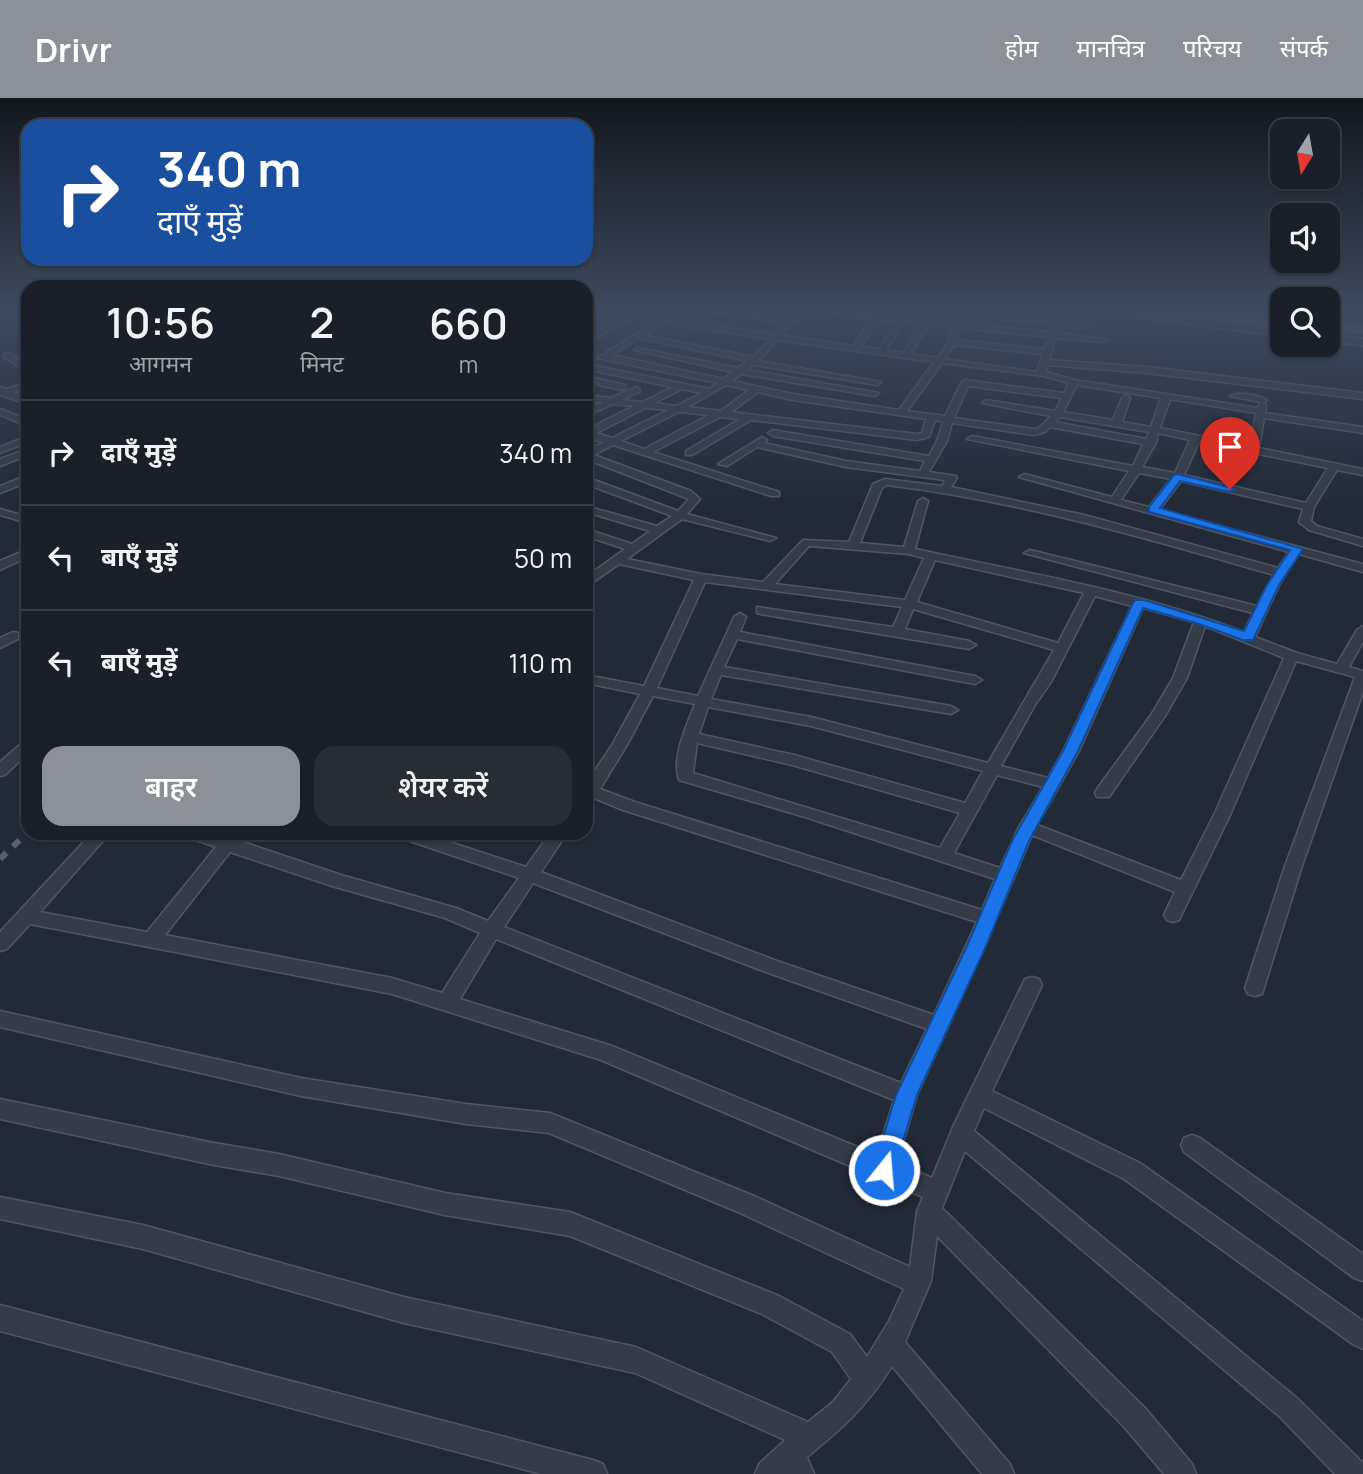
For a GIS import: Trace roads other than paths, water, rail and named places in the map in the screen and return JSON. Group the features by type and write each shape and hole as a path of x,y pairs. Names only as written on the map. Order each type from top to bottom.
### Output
{"street":[{"path":"633,375 711,392"},
{"path":"692,375 793,397 1034,432 1042,430 1058,414 1074,382"},
{"path":"593,452 711,392 733,375"},
{"path":"764,375 875,393"},
{"path":"837,375 877,382"},
{"path":"902,412 927,375"},
{"path":"1042,375 1166,397 1363,422"},
{"path":"1216,375 1363,396"},
{"path":"593,381 622,387"},
{"path":"924,472 942,441 963,385 969,382 1066,396"},
{"path":"1254,451 1264,383"},
{"path":"593,431 682,385"},
{"path":"1,392 21,388"},
{"path":"1151,388 1363,430"},
{"path":"593,410 636,390"},
{"path":"643,453 721,414 755,390"},
{"path":"1,392 21,399"},
{"path":"785,405 793,397"},
{"path":"1115,500 1137,470 1151,443 1166,397"},
{"path":"1116,424 1126,398"},
{"path":"593,399 917,438 926,435 931,417"},
{"path":"986,403 1154,430 1363,472"},
{"path":"1188,411 1261,410"},
{"path":"0,412 21,420"},
{"path":"767,419 776,412"},
{"path":"689,453 750,417"},
{"path":"723,464 791,422"},
{"path":"1049,424 1151,443"},
{"path":"773,433 931,459"},
{"path":"593,436 775,494"},
{"path":"0,437 21,441"},
{"path":"972,439 1178,477 1308,507"},
{"path":"1153,510 1178,477 1195,439"},
{"path":"2,449 21,442"},
{"path":"755,444 846,464 924,472 952,478 945,489"},
{"path":"2,449 21,452"},
{"path":"0,463 21,455"},
{"path":"593,458 692,495 695,499 680,515 593,579"},
{"path":"1334,467 1308,507 1304,522 1308,526 1363,543"},
{"path":"1024,477 1363,568"},
{"path":"0,490 21,481"},
{"path":"593,483 680,515 770,538"},
{"path":"854,544 880,483 945,489 1129,530 1281,573"},
{"path":"909,551 923,501"},
{"path":"593,511 659,530"},
{"path":"593,534 636,549"},
{"path":"766,586 786,566 801,545 815,542 854,544 909,551 1139,603 1201,620 1292,656 1363,675 1350,704 1339,742 1276,916 1255,988"},
{"path":"1248,637 1281,573 1297,549"},
{"path":"1030,553 1261,611"},
{"path":"0,566 21,556"},
{"path":"897,632 931,556"},
{"path":"620,561 701,578 909,604 1062,648"},
{"path":"593,569 602,573"},
{"path":"593,786 618,753 634,724 646,692 701,578"},
{"path":"944,856 1062,648 1091,591"},
{"path":"884,1170 906,1095 988,919 1027,827 1071,751 1101,691 1139,603"},
{"path":"761,610 969,645"},
{"path":"740,617 692,737 684,762 685,776 1006,876"},
{"path":"1103,793 1150,727 1180,678 1201,620"},
{"path":"1341,669 1363,630"},
{"path":"732,634 975,680"},
{"path":"0,644 13,636"},
{"path":"1173,915 1222,815 1292,656"},
{"path":"718,670 951,710"},
{"path":"593,681 811,722 1051,784"},
{"path":"692,737 793,760 969,810"},
{"path":"0,771 21,752"},
{"path":"593,794 988,919"},
{"path":"1027,827 1185,888"},
{"path":"0,944 96,840"},
{"path":"218,840 338,881 450,913 906,1095"},
{"path":"425,840 939,1025"},
{"path":"447,1003 491,931 554,840"},
{"path":"152,939 228,843"},
{"path":"26,916 392,986 605,1052 884,1170 933,1201 1136,1419 1182,1474"},
{"path":"769,1474 800,1454 842,1411 867,1380 890,1344 918,1283 933,1201 961,1134 1032,985"},
{"path":"0,1019 301,1087 466,1114 550,1123 734,1199 918,1283"},
{"path":"979,1095 1132,1171 1363,1336"},
{"path":"0,1109 279,1165 444,1204 570,1224 771,1305 841,1343 867,1380"},
{"path":"961,1134 1289,1408 1354,1474"},
{"path":"1192,1145 1363,1269"},
{"path":"0,1208 143,1237 404,1310 636,1360 800,1454"},
{"path":"0,1318 593,1474"},
{"path":"890,1344 1000,1474"}],"railway":[{"path":"0,859 21,839"}]}
